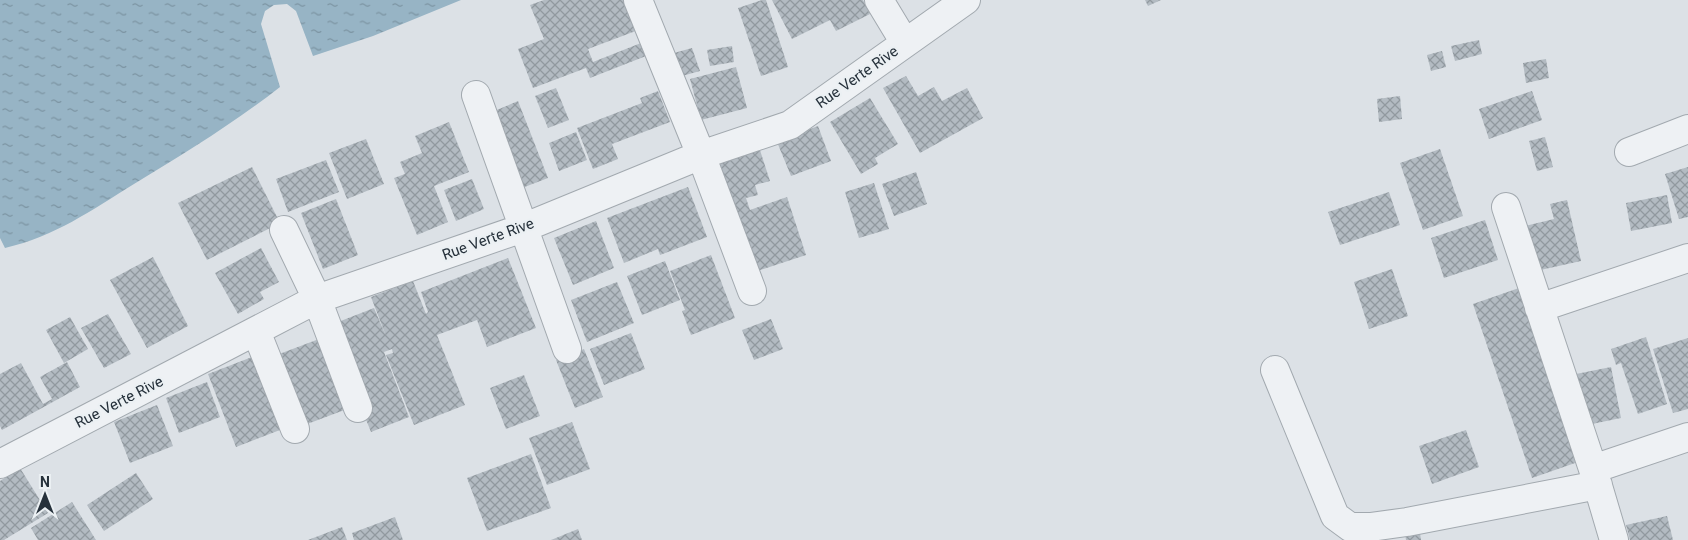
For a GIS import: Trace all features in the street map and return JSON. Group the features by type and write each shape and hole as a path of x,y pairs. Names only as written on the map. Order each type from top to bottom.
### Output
{"street":[{"path":"638,0 701,155 752,290"},
{"path":"879,0 906,43"},
{"name":"Rue Verte Rive","path":"0,464 318,299 523,228 701,155 790,124 966,0"},
{"path":"476,95 567,349"},
{"path":"1629,152 1688,129"},
{"path":"1506,207 1538,308 1596,477 1614,540"},
{"path":"284,230 318,299 358,408"},
{"path":"1538,308 1688,258"},
{"path":"256,331 295,428"},
{"path":"1275,370 1335,516 1350,527 1370,527 1407,522 1596,477 1688,437"}],"water":[{"path":"0,0 461,0 373,36 313,56 296,11 287,4 274,5 265,11 261,24 280,87 208,138 72,222 40,237 5,248 0,238"}],"building":[{"path":"544,0 629,0 641,29 588,49 593,62 641,43 646,56 590,78 586,68 533,88 518,49 544,39 530,5"},
{"path":"766,0 788,67 761,76 738,8"},
{"path":"772,0 863,0 870,14 836,31 830,20 792,39"},
{"path":"1145,0 1161,0 1148,6"},
{"path":"1479,40 1482,54 1455,61 1451,46"},
{"path":"732,46 734,62 710,66 707,50"},
{"path":"692,48 700,71 682,76 674,53"},
{"path":"1442,51 1446,67 1431,71 1427,55"},
{"path":"1546,59 1549,78 1526,83 1523,63"},
{"path":"736,67 747,108 701,120 690,79"},
{"path":"906,76 918,96 934,87 942,101 967,88 983,118 920,153 883,88"},
{"path":"556,88 569,120 548,128 535,96"},
{"path":"658,91 670,122 612,144 618,159 593,169 577,128 642,103 640,98"},
{"path":"1532,91 1542,120 1489,139 1479,109"},
{"path":"1400,96 1402,119 1379,122 1377,99"},
{"path":"870,98 898,144 875,158 878,164 861,174 830,122"},
{"path":"518,101 548,178 522,188 492,112"},
{"path":"449,122 469,172 434,186 448,222 417,235 394,178 405,174 400,162 422,153 415,136"},
{"path":"818,126 831,161 791,176 777,142"},
{"path":"576,132 587,160 559,171 549,143"},
{"path":"1545,137 1553,167 1537,171 1529,141"},
{"path":"366,139 384,184 347,199 329,153"},
{"path":"757,141 770,181 755,185 758,195 746,198 750,210 787,197 806,255 754,272 713,155"},
{"path":"1440,149 1463,216 1423,230 1400,163"},
{"path":"326,160 339,192 288,212 276,179"},
{"path":"252,167 280,223 207,260 178,203"},
{"path":"1688,167 1688,217 1679,219 1665,174"},
{"path":"916,172 927,204 894,216 882,184"},
{"path":"472,179 484,209 456,221 444,190"},
{"path":"874,183 889,229 859,238 845,192"},
{"path":"688,187 707,237 660,255 658,249 624,263 607,218"},
{"path":"1389,192 1400,225 1340,245 1328,212"},
{"path":"1667,195 1672,223 1631,231 1626,203"},
{"path":"336,199 358,255 323,269 301,213"},
{"path":"1567,200 1581,261 1536,271 1525,226 1554,219 1550,204"},
{"path":"1485,220 1498,260 1444,278 1431,238"},
{"path":"596,221 614,268 573,285 554,238"},
{"path":"261,248 279,282 260,292 264,299 238,314 215,273"},
{"path":"711,255 735,318 691,335 682,311 685,310 670,271"},
{"path":"153,257 188,326 147,348 110,280"},
{"path":"508,258 536,328 487,347 477,320 437,335 465,405 414,425 386,355 393,353 392,349 384,352 409,417 371,432 357,397 333,324 374,308 386,336 371,297 413,281 426,314 428,312 421,292"},
{"path":"665,261 680,300 642,315 627,276"},
{"path":"1392,269 1408,316 1369,329 1354,282"},
{"path":"617,282 634,323 587,342 571,300"},
{"path":"1519,288 1578,462 1532,478 1473,304"},
{"path":"108,314 131,354 104,368 81,328"},
{"path":"70,317 88,349 64,363 46,330"},
{"path":"771,319 783,349 754,360 742,330"},
{"path":"631,333 645,369 604,385 590,349"},
{"path":"1646,337 1667,404 1638,414 1621,363 1616,365 1611,349"},
{"path":"1688,338 1688,409 1673,413 1653,349"},
{"path":"319,339 347,409 302,426 274,356"},
{"path":"584,349 603,397 575,408 556,360"},
{"path":"252,357 280,430 236,447 208,374"},
{"path":"67,362 80,387 2,430 0,426 0,374 21,363 43,404 52,399 40,377"},
{"path":"1611,367 1621,418 1587,425 1576,374"},
{"path":"524,375 540,416 506,429 490,388"},
{"path":"207,382 220,417 179,433 166,398"},
{"path":"157,405 173,446 130,463 114,422"},
{"path":"572,422 590,469 547,485 529,438"},
{"path":"1466,430 1479,467 1432,484 1419,446"},
{"path":"531,454 551,508 487,531 467,478"},
{"path":"20,468 48,513 4,540 0,540 0,481"},
{"path":"136,473 153,499 104,531 87,505"},
{"path":"72,502 96,540 38,540 31,528"},
{"path":"1667,516 1673,540 1630,540 1626,525"},
{"path":"395,517 403,540 354,540 352,533"},
{"path":"1419,526 1421,540 1406,540 1404,528"},
{"path":"342,527 347,540 308,540"},
{"path":"578,529 582,540 551,540"}]}
